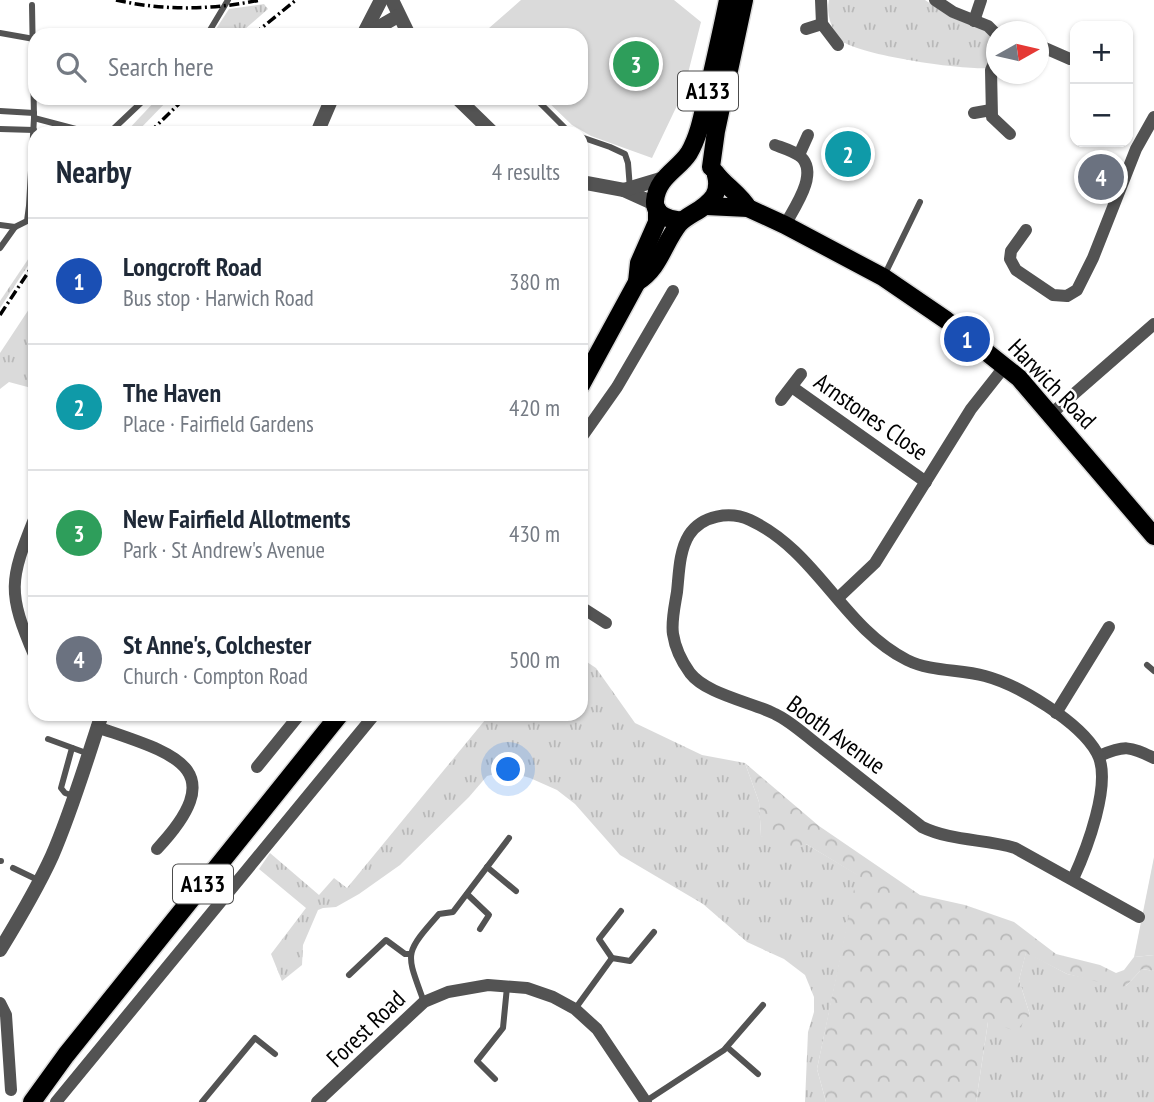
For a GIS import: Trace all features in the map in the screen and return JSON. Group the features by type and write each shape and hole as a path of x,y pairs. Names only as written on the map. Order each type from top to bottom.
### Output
{"main road":[{"name":"A133","path":"664,178 680,165 696,139 728,0"},
{"name":"A133","path":"714,171 719,120 744,0"},
{"path":"637,282 650,274 682,220 706,206 717,191 714,171 694,162 680,165"},
{"name":"Harwich Road","path":"714,171 748,208"},
{"path":"588,371 637,282 639,263 657,222 659,188 664,178"},
{"name":"Harwich Road","path":"706,206 748,208 785,225 883,277 946,320 1019,378 1154,536"},
{"path":"656,207 669,219 682,220"},
{"name":"A133","path":"32,1102 66,1055 334,721"},
{"name":"A133","path":"16,1096 66,1055"}],"street":[{"path":"368,28 382,0"},
{"path":"392,0 405,28"},
{"path":"821,0 822,24 838,45"},
{"path":"935,0 953,12 986,25"},
{"path":"974,21 981,0"},
{"path":"375,28 398,16"},
{"path":"806,29 822,24"},
{"path":"1049,50 1070,59"},
{"path":"991,84 992,117 1010,134"},
{"path":"320,126 329,105"},
{"path":"464,105 486,126"},
{"path":"974,113 991,110"},
{"path":"1027,230 1011,251 1010,259 1016,270 1053,295 1067,296 1077,290 1093,258 1136,149 1153,124"},
{"path":"799,155 808,135"},
{"path":"775,145 799,155 806,163 808,172 785,225"},
{"path":"628,190 664,178"},
{"path":"588,184 628,190 656,207"},
{"path":"588,428 617,387 673,291"},
{"path":"1051,414 1154,324"},
{"path":"1005,366 971,409 875,563 838,598 865,631 889,650 910,662 1005,683 1056,713 1092,745 1099,756 1103,785 1087,847 1073,880"},
{"name":"Arnstones Close","path":"781,400 801,374"},
{"name":"Arnstones Close","path":"792,387 926,482"},
{"name":"Booth Avenue","path":"838,598 794,550 774,535 752,521 736,515 722,515 696,527 688,536 683,552 672,630 675,644 691,674 702,684 777,715 922,827 935,833 1015,848 1139,916"},
{"path":"28,535 14,578 14,599 28,638"},
{"path":"588,611 606,623"},
{"path":"1056,713 1091,643 1109,627"},
{"path":"0,950 40,881 65,825 100,721"},
{"path":"102,721 166,752 186,767 191,778 191,800 173,842 157,849"},
{"path":"257,768 294,721"},
{"path":"56,1102 369,721"},
{"path":"1099,756 1122,747 1150,751"},
{"name":"Forest Road","path":"317,1102 424,1002 466,987 527,988 553,997 575,1009 597,1029 646,1101"},
{"path":"0,1003 6,1015 16,1096"}],"lane":[{"path":"211,28 228,0"},
{"path":"32,5 33,28"},
{"path":"0,33 28,38"},
{"path":"34,105 34,126"},
{"path":"116,126 139,105"},
{"path":"542,105 563,126"},
{"path":"0,111 34,116 67,126"},
{"path":"0,128 28,130"},
{"path":"588,140 625,154 628,163 628,190"},
{"path":"883,277 920,202"},
{"path":"0,248 15,227 27,221 28,208"},
{"path":"0,225 15,227"},
{"path":"1147,665 1154,671"},
{"path":"48,739 89,754"},
{"path":"72,748 61,788 65,793 74,796"},
{"path":"424,1002 411,966 410,954 416,942 439,914 453,912 509,838"},
{"path":"487,867 516,891"},
{"path":"13,868 40,881"},
{"path":"467,894 489,915 480,929"},
{"path":"621,911 599,939 612,958 630,961 654,932"},
{"path":"349,975 386,940 405,954 410,954"},
{"path":"575,1009 612,958"},
{"path":"495,1079 477,1061 503,1028 507,987"},
{"path":"646,1101 727,1047 763,1005"},
{"path":"202,1102 255,1038 275,1054"},
{"path":"727,1047 758,1074"}],"green space":[{"path":"521,0 674,0 701,22 683,93 652,158 591,136 588,134 588,126 574,126 551,105 588,105 588,28 489,28"},
{"path":"829,0 925,0 950,17 986,31 986,68 934,64 887,56 851,46 837,36 829,16"},
{"path":"264,4 268,9 246,28 217,28 229,9"},
{"path":"151,105 163,105 143,126 132,126"},
{"path":"28,259 28,266 0,308 0,301"},
{"path":"28,311 28,387 9,382 0,389 0,353"},
{"path":"588,663 596,668 635,723 702,755 745,763 759,802 761,836 806,844 858,875 817,1069 826,1102 805,1102 808,1032 814,1012 814,997 805,975 784,959 747,942 703,904 620,855 575,804 557,790 506,771 487,776 400,865 336,907 318,910 303,945 302,965 282,981 271,954 306,908 259,869 270,853 319,895 334,878 347,888 484,721 588,721"},
{"path":"745,763 819,826 920,895 965,905 1014,922 1056,954 1100,965 1116,973 1124,970 1134,957 1154,955 1154,971 1142,969 1126,986 1119,987 1067,974 1026,953 1019,980 1030,1015 1016,1031 988,1022 976,1102 826,1102 817,1069 857,875 806,844 784,851 761,836 759,802"},
{"path":"1154,857 1154,955 1134,957"},
{"path":"1026,952 1067,974 1126,986 1142,969 1154,971 1154,1102 976,1102 988,1022 1030,1015 1019,980"}],"railway":[{"path":"116,0 188,8 260,0"},
{"path":"262,28 296,0"},
{"path":"156,126 178,105"},
{"path":"0,315 28,273"}],"place":[{"name":"New Fairfield Allotments","path":"636,64"},
{"name":"The Haven","path":"848,154"},
{"name":"St Anne's, Colchester","path":"1101,177"},
{"name":"Longcroft Road","path":"967,339"}]}
